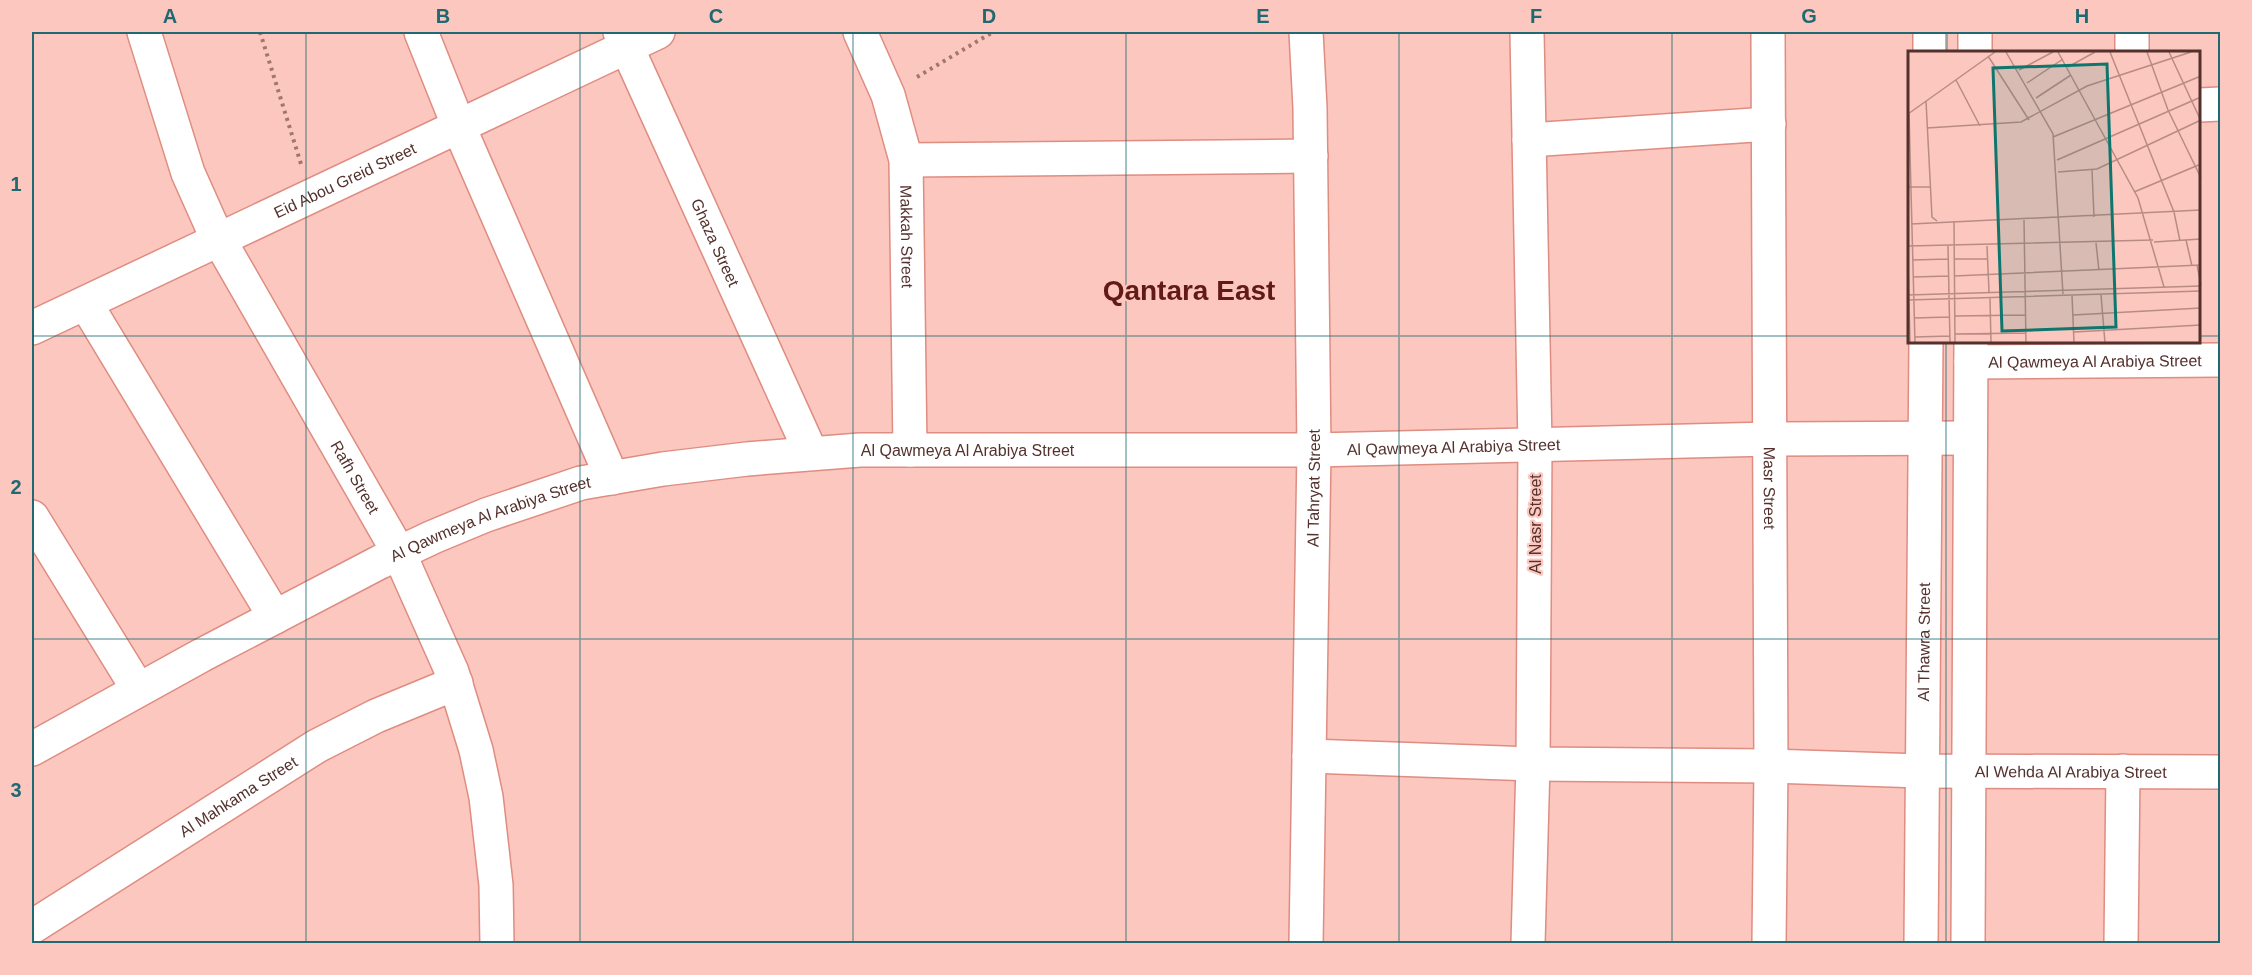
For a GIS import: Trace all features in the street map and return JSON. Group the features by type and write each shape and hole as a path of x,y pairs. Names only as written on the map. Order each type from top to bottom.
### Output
{"street":[{"name":"Rafh Street","path":"144,32 188,173 218,240 399,553 456,684 476,750 486,797 495,874 497,944"},
{"path":"422,32 459,127 612,478"},
{"name":"Eid Abou Greid Street","path":"32,328 459,127 623,39 658,32"},
{"name":"Makkah Street","path":"860,32 888,95 906,160 910,450"},
{"name":"Al Tahryat Street","path":"1306,32 1311,156 1314,450 1306,944"},
{"name":"Al Nasr Street","path":"1527,32 1535,445 1533,764 1528,944"},
{"name":"Masr Street","path":"1768,32 1771,766 1769,944"},
{"path":"1930,32 1930,51"},
{"path":"1975,32 1975,51"},
{"path":"2132,32 2132,51"},
{"name":"Ghaza Street","path":"623,39 811,453"},
{"path":"2201,105 2220,104"},
{"path":"1529,140 1769,124"},
{"path":"906,160 1311,156"},
{"path":"86,304 275,617"},
{"name":"Al Thawra Street","path":"1921,944 1926,344"},
{"path":"1968,944 1971,352"},
{"name":"Al Qawmeya Al Arabiya Street","path":"1971,352 2138,352 2220,360"},
{"name":"Al Qawmeya Al Arabiya Street","path":"32,749 138,689 399,553 486,515 533,498 581,483 612,478 687,466 811,453 910,450 1314,450 1770,439 1970,438"},
{"path":"32,517 138,689"},
{"name":"Al Mahkama Street","path":"32,927 317,746 376,716 456,684"},
{"name":"Al Wehda Al Arabiya Street","path":"1309,756 1533,764 1771,766 1921,771 2220,772"},
{"path":"2121,944 2123,771"}],"path":[{"path":"260,32 311,196"},
{"path":"888,95 993,32"}],"district":[{"name":"Qantara East","path":"1189,290"}]}
